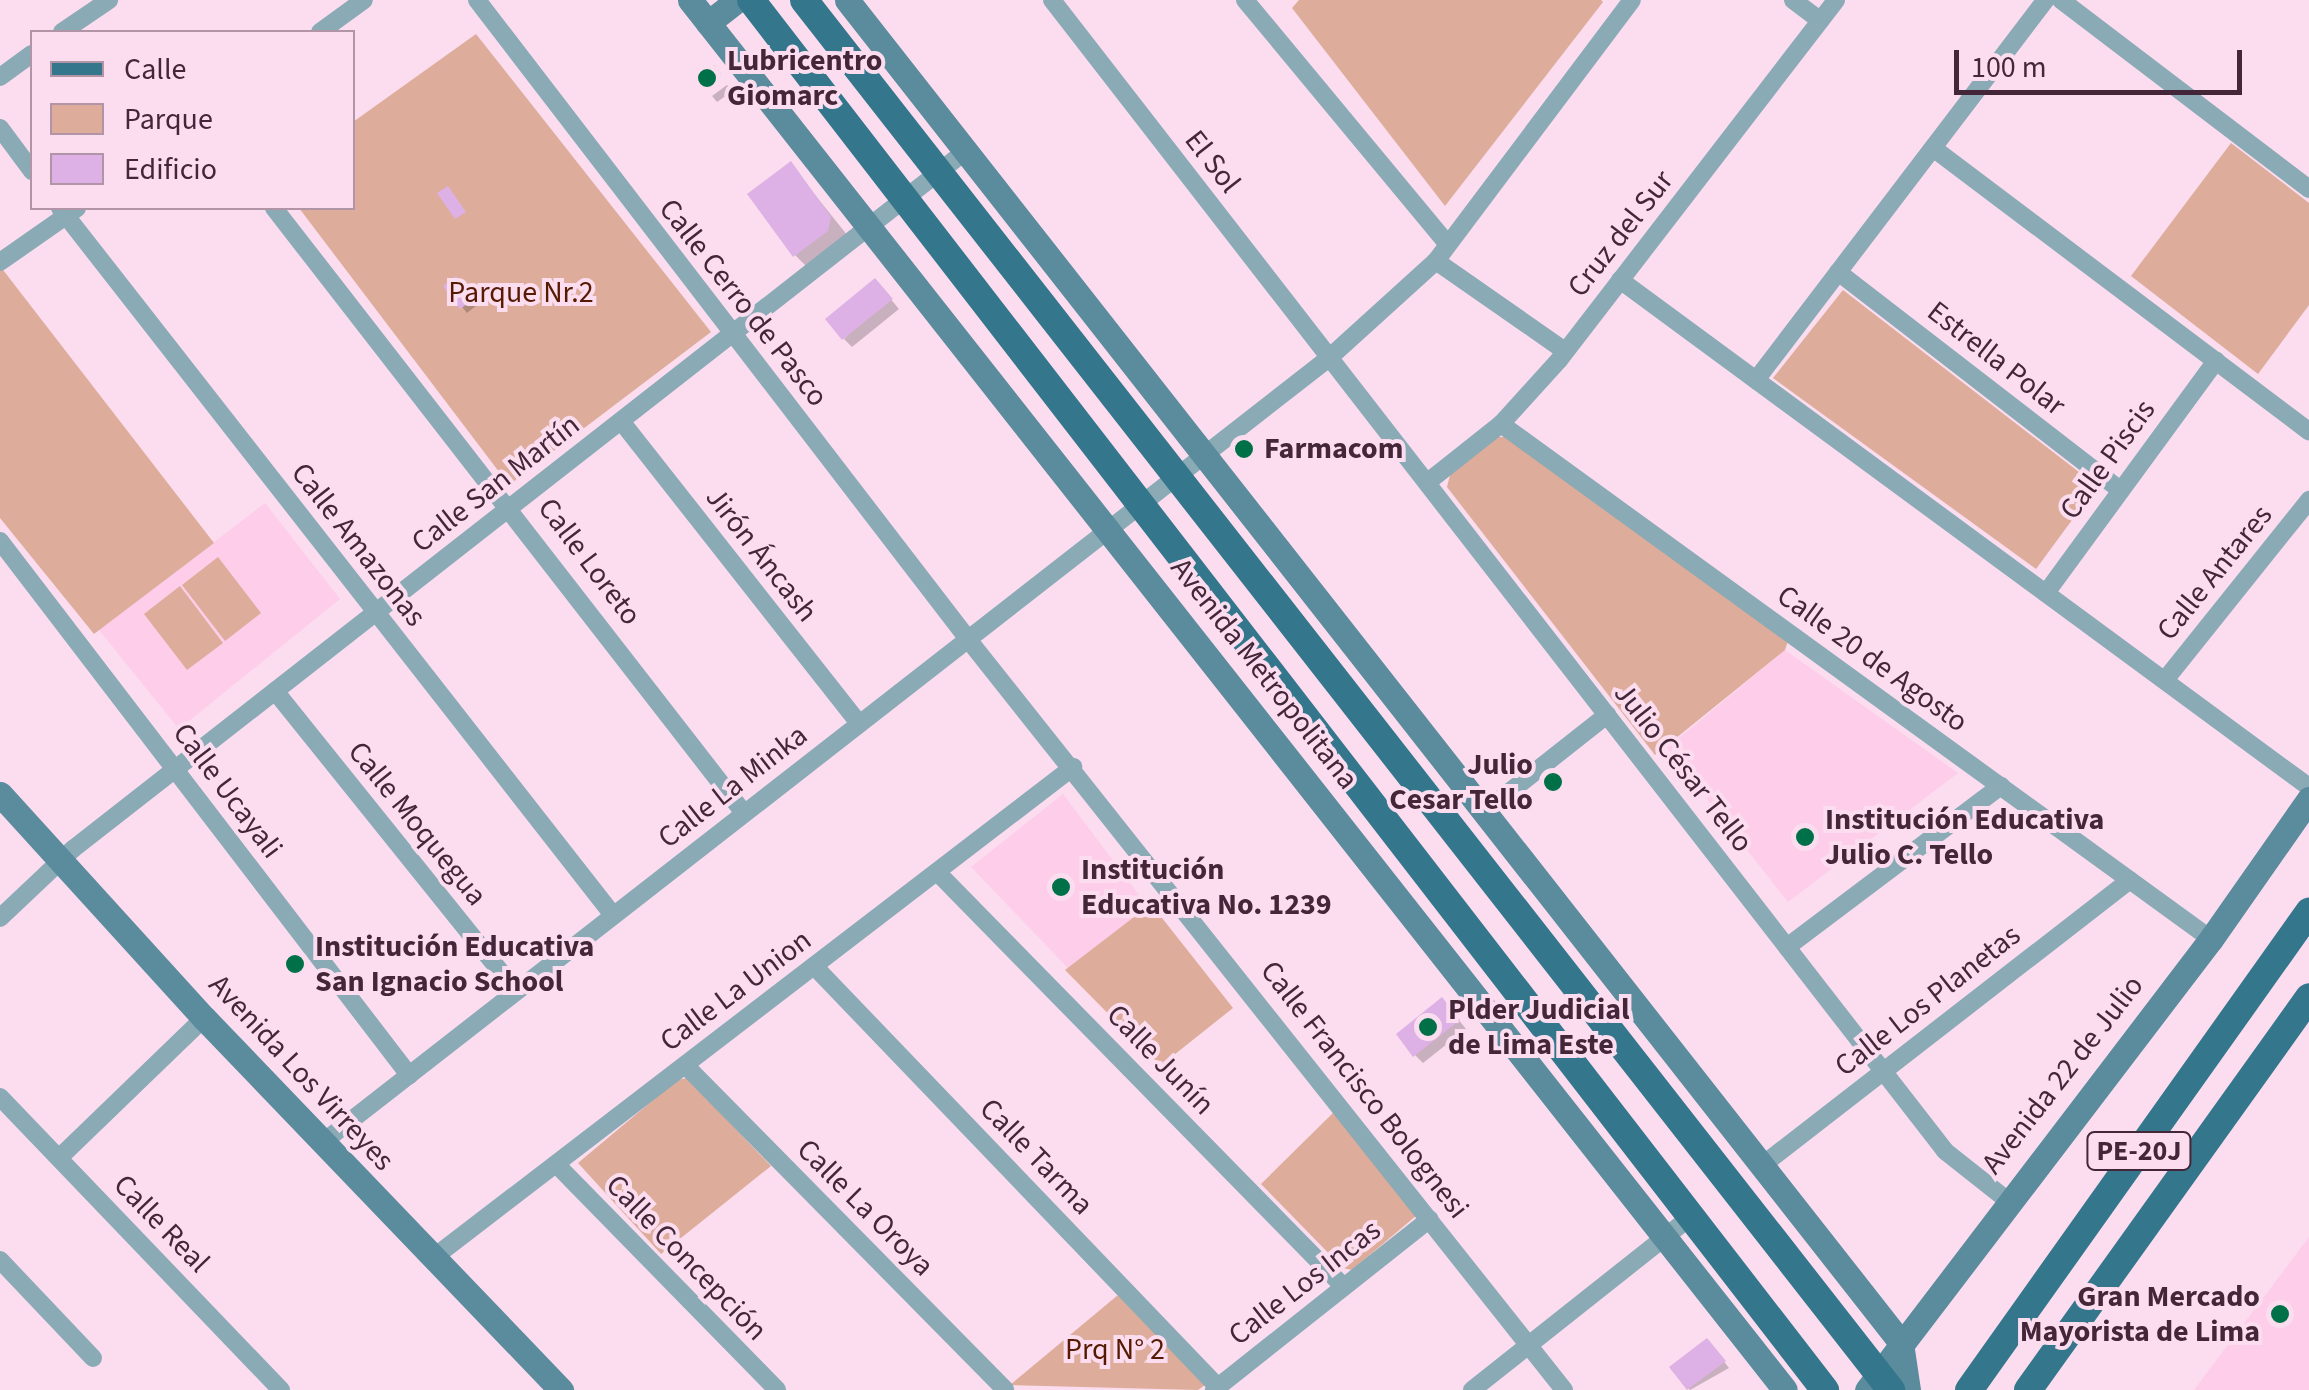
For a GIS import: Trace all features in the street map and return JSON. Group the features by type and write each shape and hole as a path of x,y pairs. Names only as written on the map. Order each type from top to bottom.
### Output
{"main road":[{"name":"Avenida Metropolitana","path":"751,0 1420,860 1677,1228 1825,1390"},
{"name":"Avenida Metropolitana","path":"804,0 1177,474 1879,1383"},
{"name":"PE-20J","path":"1969,1390 2309,912"},
{"name":"PE-20J","path":"2028,1390 2309,997"}],"street":[{"path":"65,30 108,0"},
{"path":"323,30 364,0"},
{"name":"Calle Cerro de Pasco","path":"477,0 967,638"},
{"name":"Avenida Metropolitana","path":"690,0 1108,528 1677,1228 1785,1390"},
{"path":"708,23 737,0"},
{"path":"848,0 1901,1343 1908,1390"},
{"name":"El Sol","path":"1052,0 1329,358"},
{"name":"Calle La Minka","path":"322,1143 1329,358 1436,261 1632,0"},
{"path":"1794,0 1820,20"},
{"name":"Cruz del Sur","path":"1429,480 1501,424 1565,352 1836,0"},
{"path":"1756,380 2046,0"},
{"path":"2062,0 2309,189"},
{"path":"1253,3 1447,242"},
{"path":"0,77 30,55"},
{"path":"0,128 30,167"},
{"path":"1933,148 2309,431"},
{"name":"Calle San Martín","path":"0,918 58,861 967,150"},
{"path":"0,262 68,210"},
{"name":"Calle Amazonas","path":"68,210 613,915"},
{"name":"Calle Loreto","path":"276,210 511,506 744,812"},
{"path":"1436,261 1565,352"},
{"name":"Estrella Polar","path":"1838,272 2120,490"},
{"path":"1620,280 2309,787"},
{"name":"Julio César Tello","path":"1329,358 1429,480 1945,1151 2007,1200"},
{"name":"Calle Piscis","path":"2046,592 2216,361"},
{"name":"Jirón Áncash","path":"621,420 859,723"},
{"name":"Calle 20 de Agosto","path":"1501,424 2211,938"},
{"name":"Calle Antares","path":"2165,680 2309,500"},
{"name":"Calle Ucayali","path":"0,541 409,1075"},
{"name":"Calle Francisco Bolognesi","path":"967,638 1074,767 1564,1390"},
{"name":"Calle Moquegua","path":"275,691 516,991"},
{"path":"1484,812 1607,715"},
{"name":"Calle La Union","path":"433,1258 1074,767"},
{"path":"1786,947 2001,786"},
{"name":"Avenida Los Virreyes","path":"0,794 204,1018 561,1390"},
{"name":"Avenida 22 de Julio","path":"1879,1383 1901,1343 2211,938 2309,799"},
{"name":"Calle Junín","path":"937,872 1344,1287"},
{"name":"Calle Los Planetas","path":"1760,1167 2130,880"},
{"name":"Calle Tarma","path":"814,966 1216,1388"},
{"path":"59,1158 204,1018"},
{"name":"Calle La Oroya","path":"685,1065 1005,1390"},
{"name":"Calle Real","path":"0,1097 281,1390"},
{"name":"Calle Concepción","path":"556,1164 777,1390"},
{"name":"Calle Los Incas","path":"1216,1388 1430,1220"},
{"path":"1472,1390 1677,1228"},
{"path":"0,1260 94,1358"}],"shaded area":[{"path":"265,503 340,599 179,729 99,630"},
{"name":"Institución Educativa Julio C. Tello","path":"1785,650 1958,773 1788,902 1667,748"},
{"name":"Institución Educativa No. 1239","path":"1063,794 1148,907 1068,968 971,867"},
{"name":"Gran Mercado Mayorista de Lima","path":"2309,1237 2309,1390 2194,1390"}],"green space":[{"path":"1299,0 1603,2 1445,206 1292,8"},
{"name":"Parque Nr.2","path":"476,34 711,332 509,485 301,210 355,210 355,121"},
{"path":"2231,143 2309,203 2309,305 2258,374 2131,276"},
{"path":"0,266 214,543 94,634 0,518"},
{"path":"1843,290 2097,486 2036,569 1773,378"},
{"path":"1497,437 1515,437 1788,641 1785,650 1655,755 1447,487 1450,475"},
{"path":"218,557 261,613 225,641 182,585"},
{"path":"180,586 223,643 187,670 144,614"},
{"path":"1151,904 1233,1008 1160,1066 1065,970"},
{"path":"687,1078 771,1166 661,1254 578,1163 677,1080"},
{"path":"1334,1112 1417,1215 1352,1270 1343,1268 1261,1184"},
{"name":"Prq N° 2","path":"1118,1295 1205,1385 1198,1390 1010,1385"}],"building":[{"name":"Lubricentro Giomarc","path":"714,65 721,74 701,90 694,82"},
{"path":"791,161 831,217 828,231 793,257 747,194"},
{"path":"448,186 466,212 455,219 437,193"},
{"path":"456,276 474,299 460,309 443,286"},
{"path":"875,278 893,299 842,340 825,319"},
{"name":"Farmacom","path":"1245,439 1255,452 1241,463 1236,446"},
{"name":"Plder Judicial de Lima Este","path":"1442,997 1460,1020 1413,1057 1396,1034"},
{"path":"1707,1338 1726,1361 1687,1390 1669,1367"}],"place":[{"name":"Lubricentro Giomarc","path":"707,78"},
{"name":"Farmacom","path":"1244,449"},
{"name":"Julio Cesar Tello","path":"1553,782"},
{"name":"Institución Educativa Julio C. Tello","path":"1805,837"},
{"name":"Institución Educativa No. 1239","path":"1061,887"},
{"name":"Institución Educativa San Ignacio School","path":"295,964"},
{"name":"Plder Judicial de Lima Este","path":"1428,1027"},
{"name":"Gran Mercado Mayorista de Lima","path":"2280,1314"}]}
